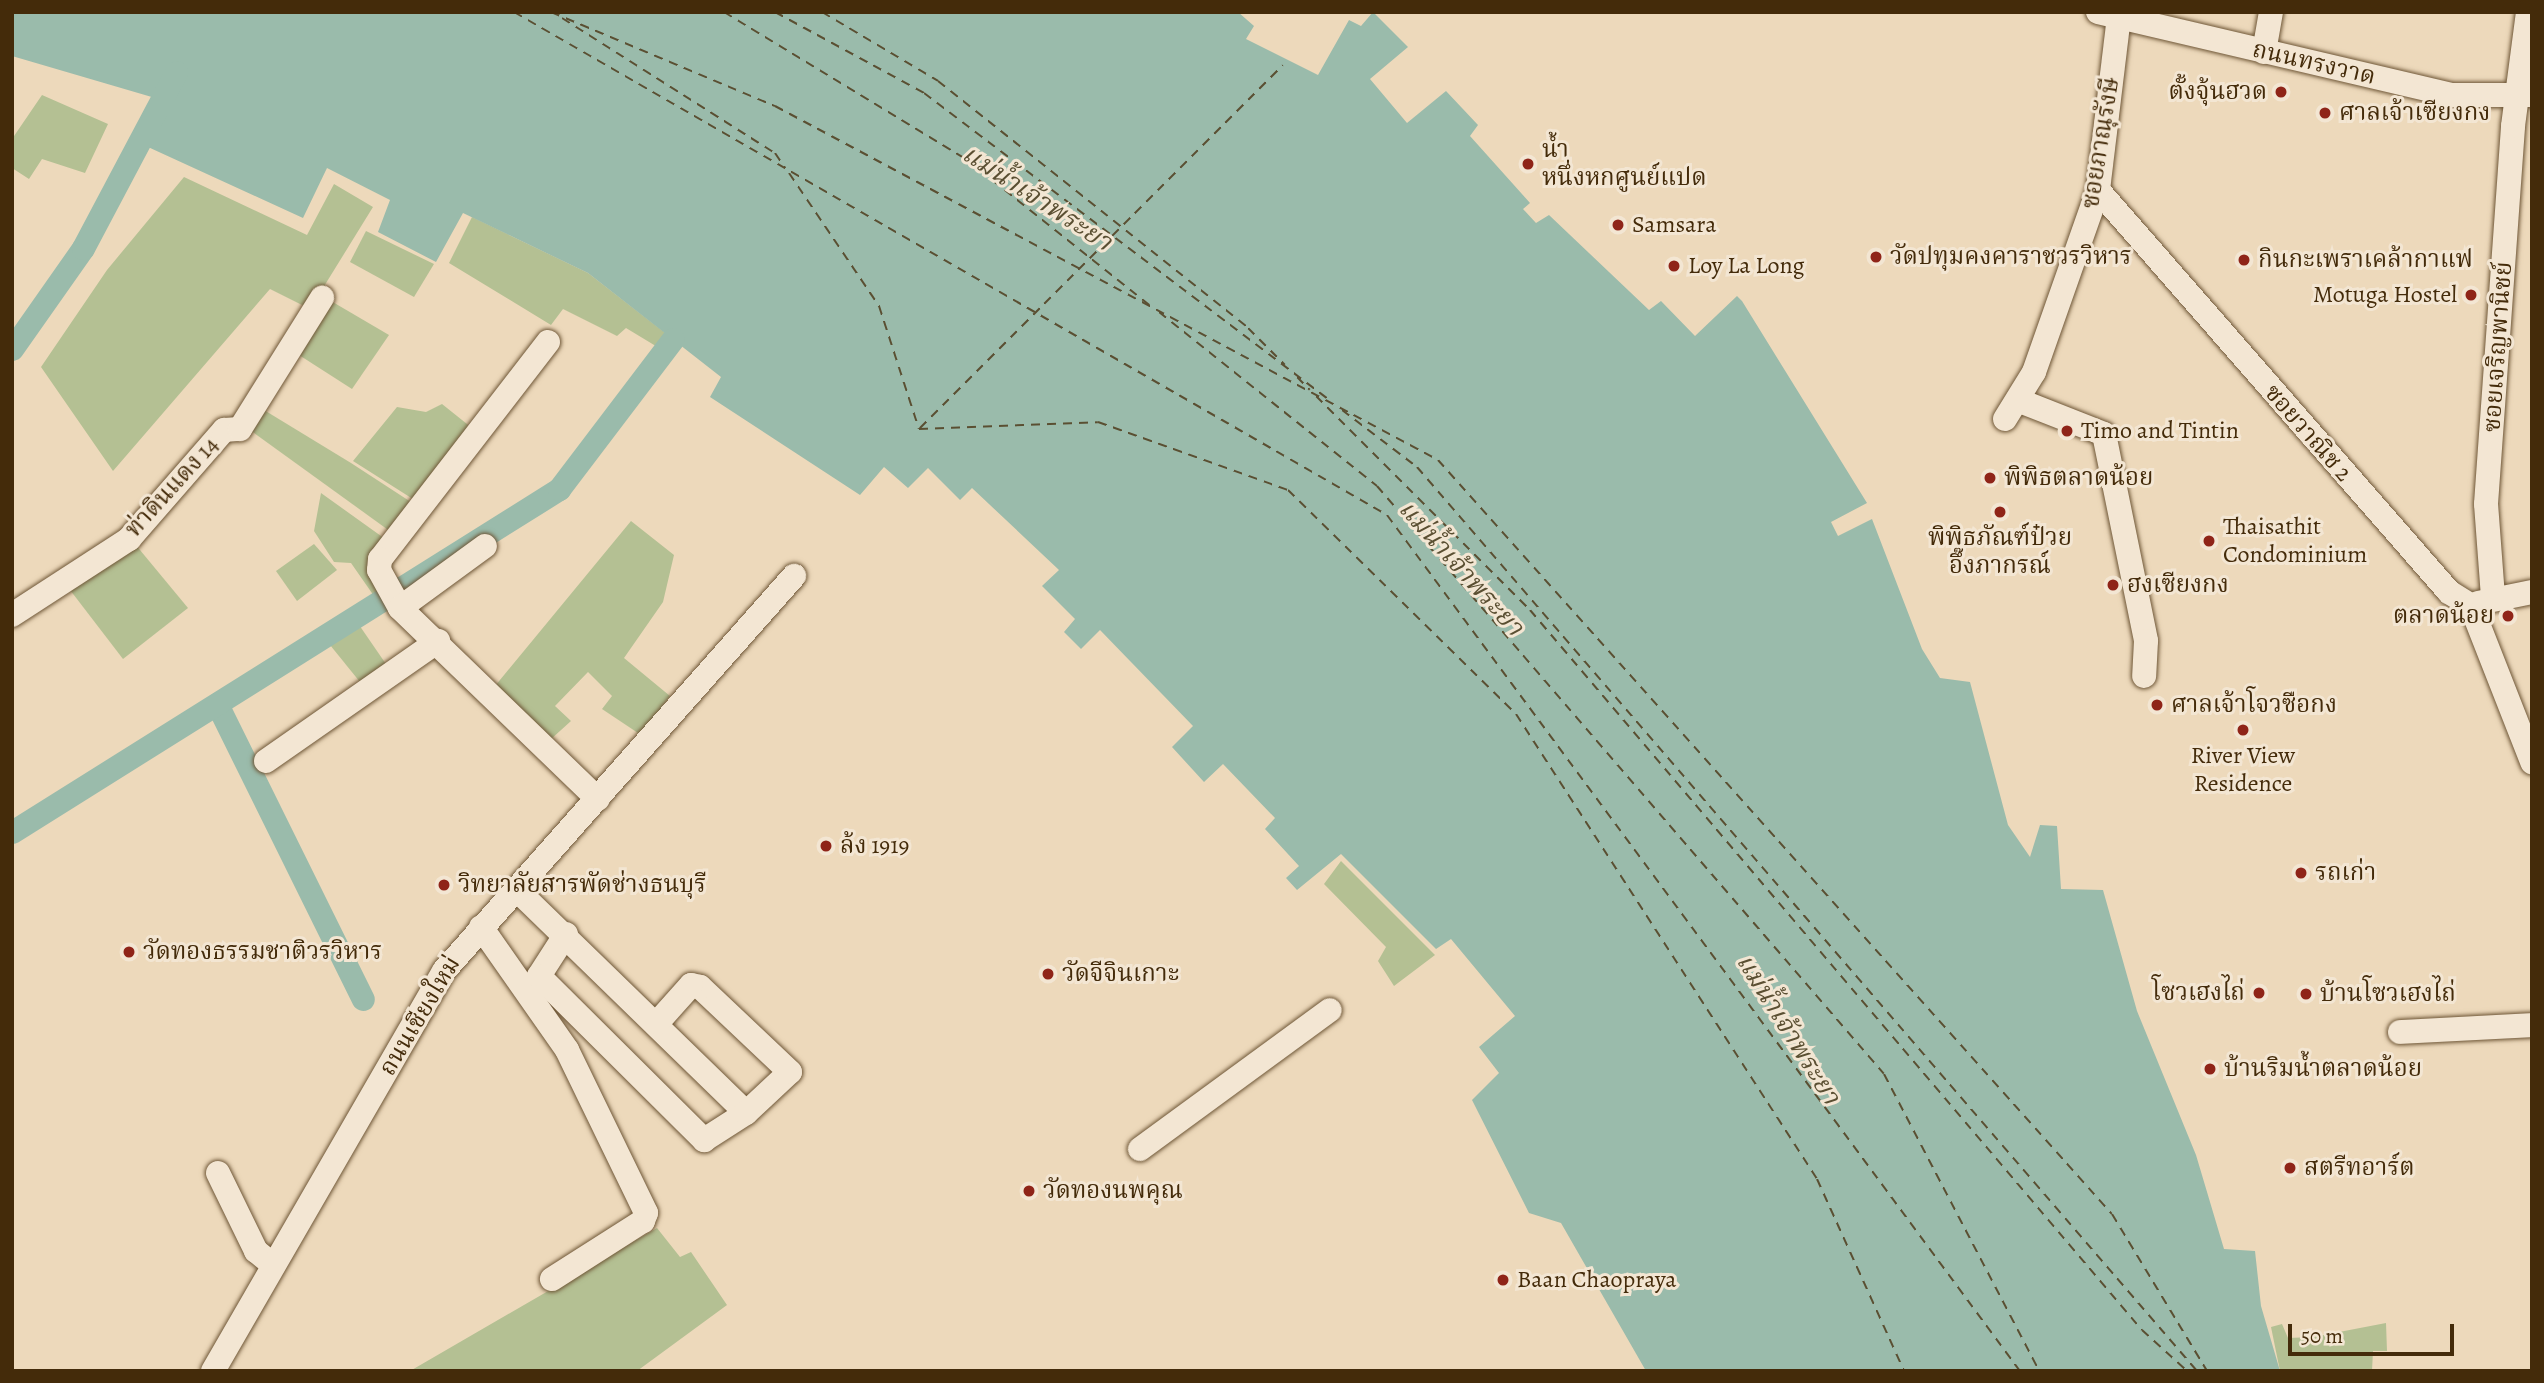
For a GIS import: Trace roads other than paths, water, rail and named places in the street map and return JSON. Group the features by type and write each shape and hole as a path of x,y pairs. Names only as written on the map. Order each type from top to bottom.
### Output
{"street":[{"path":"2264,52 2271,12"},
{"name":"ซอยเจริญพานิชย์","path":"2482,601 2486,504 2525,96 2528,12"},
{"name":"ถนนทรงวาด","path":"2109,15 2452,95 2525,96"},
{"name":"ซอยภาณุรังษี","path":"2109,15 2098,190 2012,410 2104,434 2146,641 2144,676"},
{"name":"ซอยวาณิช 2","path":"2098,190 2449,592 2482,601"},
{"name":"ท่าดินแดง 14","path":"12,615 129,539 224,430 240,429 322,298"},
{"path":"548,342 380,559 383,582 400,608 438,641 598,799"},
{"path":"400,608 485,547"},
{"name":"ถนนเชียงใหม่","path":"213,1371 444,971 481,927 518,891 794,576"},
{"path":"2532,592 2482,601 2532,762"},
{"path":"266,761 438,641"},
{"path":"518,891 658,1022 746,1113"},
{"path":"481,927 566,1050 646,1213 643,1222 552,1279"},
{"path":"566,934 539,976 696,1135 710,1139 746,1113 790,1072 780,1058 701,987 691,985 658,1022"},
{"path":"1140,1149 1330,1010"},
{"path":"2400,1032 2532,1025"},
{"path":"218,1173 256,1251 273,1265"}],"water":[{"name":"แม่น้ำเจ้าพระยา","path":"12,12 1238,12 1254,26 1246,39 1318,75 1349,20 1361,26 1373,12 1408,47 1370,79 1407,123 1446,91 1478,125 1470,136 1530,203 1523,209 1536,223 1549,215 1649,310 1661,301 1695,336 1737,296 1742,301 1867,503 1831,522 1838,536 1872,519 1922,649 1940,678 1970,682 2008,825 2030,857 2040,825 2057,826 2061,889 2103,890 2137,1011 2196,1155 2224,1249 2255,1251 2261,1306 2280,1371 1646,1371 1561,1223 1529,1213 1472,1100 1499,1073 1479,1047 1515,1016 1451,939 1436,949 1341,854 1297,890 1286,878 1299,866 1265,829 1275,818 1223,764 1204,782 1172,747 1193,726 1100,630 1081,649 1064,632 1075,619 1042,586 1059,570 972,488 960,500 928,468 908,488 884,467 860,495 710,397 721,377 588,273 463,213 436,262 378,232 390,200 327,168 303,218 148,147 162,100 12,56"}],"waterway":[{"path":"12,349 83,248 176,72"},
{"path":"12,832 559,489 673,339"},
{"path":"217,704 363,999"}],"place":[{"name":"ตั้งจุ้นฮวด","path":"2281,92"},
{"name":"ศาลเจ้าเซียงกง","path":"2325,113"},
{"name":"น้ำ หนึ่งหกศูนย์แปด","path":"1528,164"},
{"name":"Samsara","path":"1618,225"},
{"name":"วัดปทุมคงคาราชวรวิหาร","path":"1876,257"},
{"name":"กินกะเพราเคล้ากาแฟ","path":"2244,260"},
{"name":"Loy La Long","path":"1674,266"},
{"name":"Motuga Hostel","path":"2471,295"},
{"name":"Timo and Tintin","path":"2067,431"},
{"name":"พิพิธตลาดน้อย","path":"1990,478"},
{"name":"พิพิธภัณฑ์ป๋วย อึ๊งภากรณ์","path":"2000,512"},
{"name":"Thaisathit Condominium","path":"2209,541"},
{"name":"ฮงเซียงกง","path":"2113,585"},
{"name":"ตลาดน้อย","path":"2508,616"},
{"name":"ศาลเจ้าโจวซือกง","path":"2157,705"},
{"name":"River View Residence","path":"2243,730"},
{"name":"ล้ง 1919","path":"826,846"},
{"name":"รถเก่า","path":"2301,873"},
{"name":"วิทยาลัยสารพัดช่างธนบุรี","path":"444,885"},
{"name":"วัดทองธรรมชาติวรวิหาร","path":"129,952"},
{"name":"วัดจีจินเกาะ","path":"1048,974"},
{"name":"โซวเฮงไถ่","path":"2259,993"},
{"name":"บ้านโซวเฮงไถ่","path":"2306,994"},
{"name":"บ้านริมน้ำตลาดน้อย","path":"2210,1069"},
{"name":"สตรีทอาร์ต","path":"2290,1168"},
{"name":"วัดทองนพคุณ","path":"1029,1191"},
{"name":"Baan Chaopraya","path":"1503,1280"}]}
